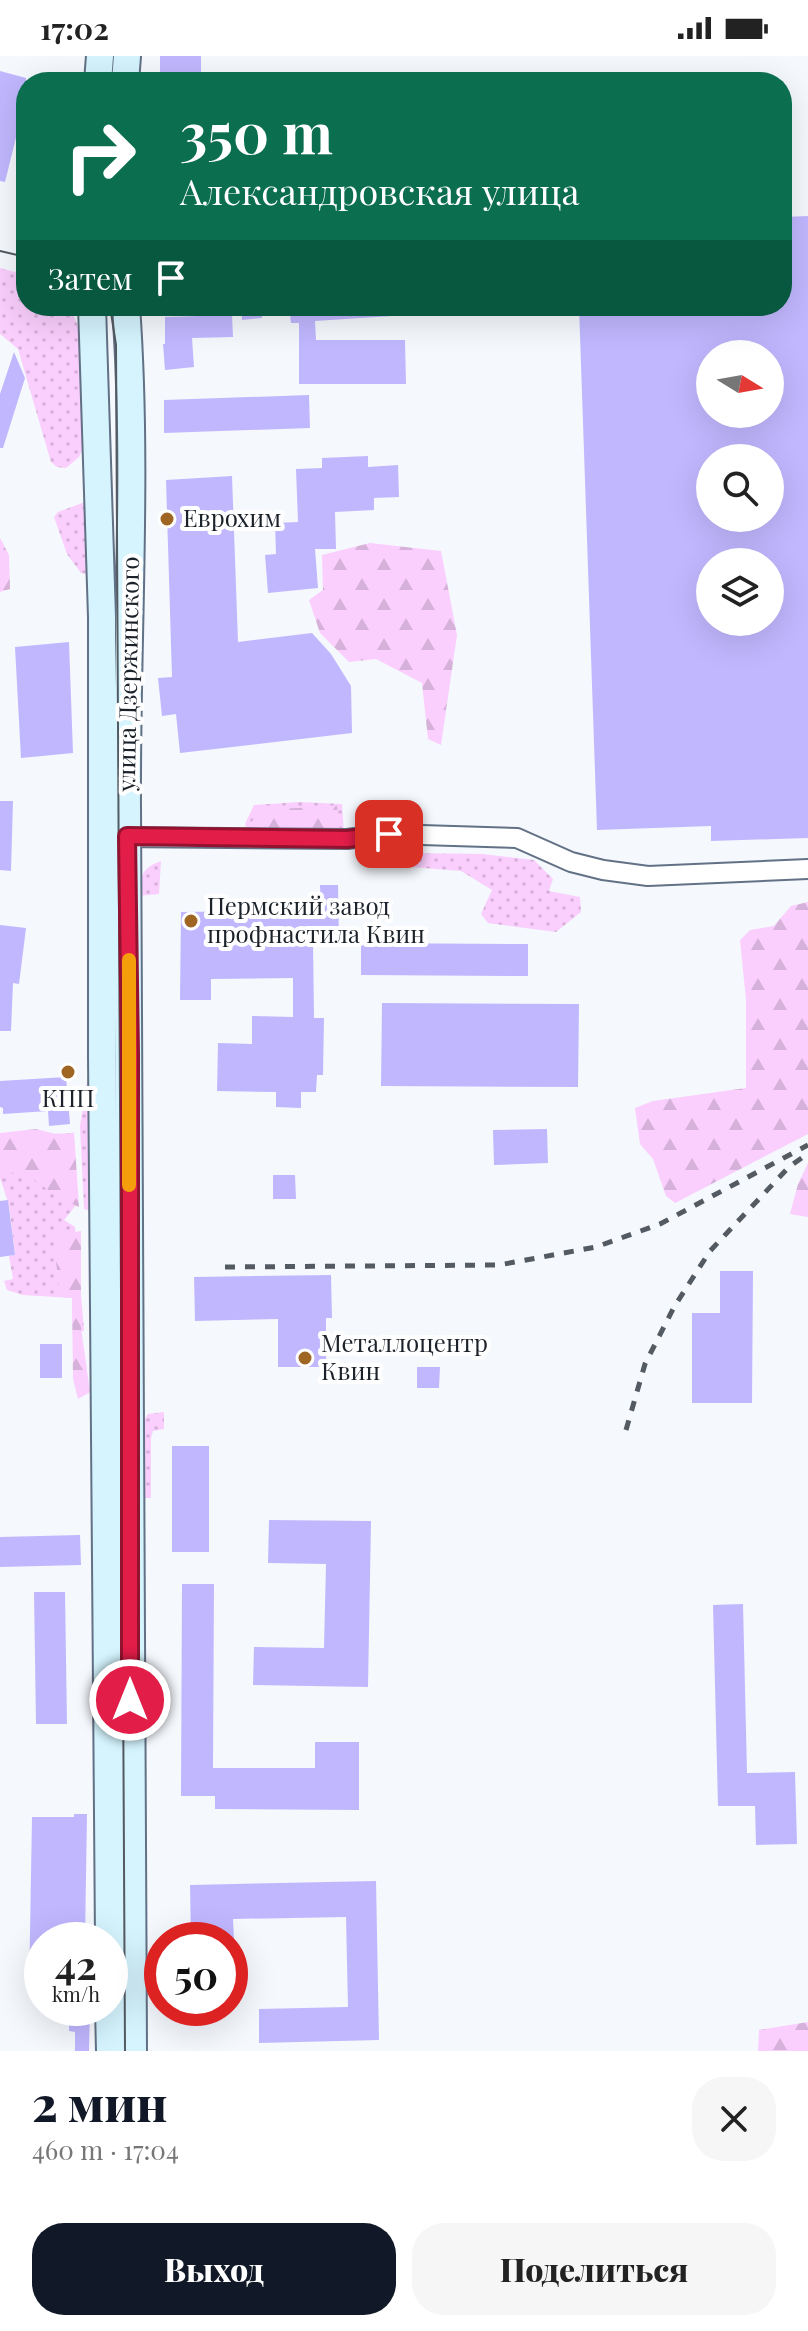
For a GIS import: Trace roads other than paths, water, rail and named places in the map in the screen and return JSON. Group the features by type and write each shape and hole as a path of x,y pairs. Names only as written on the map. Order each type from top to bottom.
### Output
{"main road":[{"name":"улица Дзержинского","path":"92,316 114,837 133,2051"},
{"name":"улица Дзержинского","path":"109,1922 114,837 131,445 127,316"},
{"path":"109,2026 110,2051"}],"street":[{"path":"114,837 347,839 389,834 517,838 571,862 648,876 808,869"}],"tram line":[{"path":"0,251 16,255"},
{"path":"112,316 116,345 125,2051"}],"railway":[{"path":"225,1267 499,1265 596,1247 660,1224 808,1145"},
{"path":"626,1430 645,1364 674,1307 710,1251 789,1167 803,1157"}],"place":[{"name":"Еврохим","path":"167,519"},
{"name":"Пермский завод профнастила Квин","path":"191,921"},
{"name":"КПП","path":"68,1072"},
{"name":"Металлоцентр Квин","path":"305,1358"}]}
